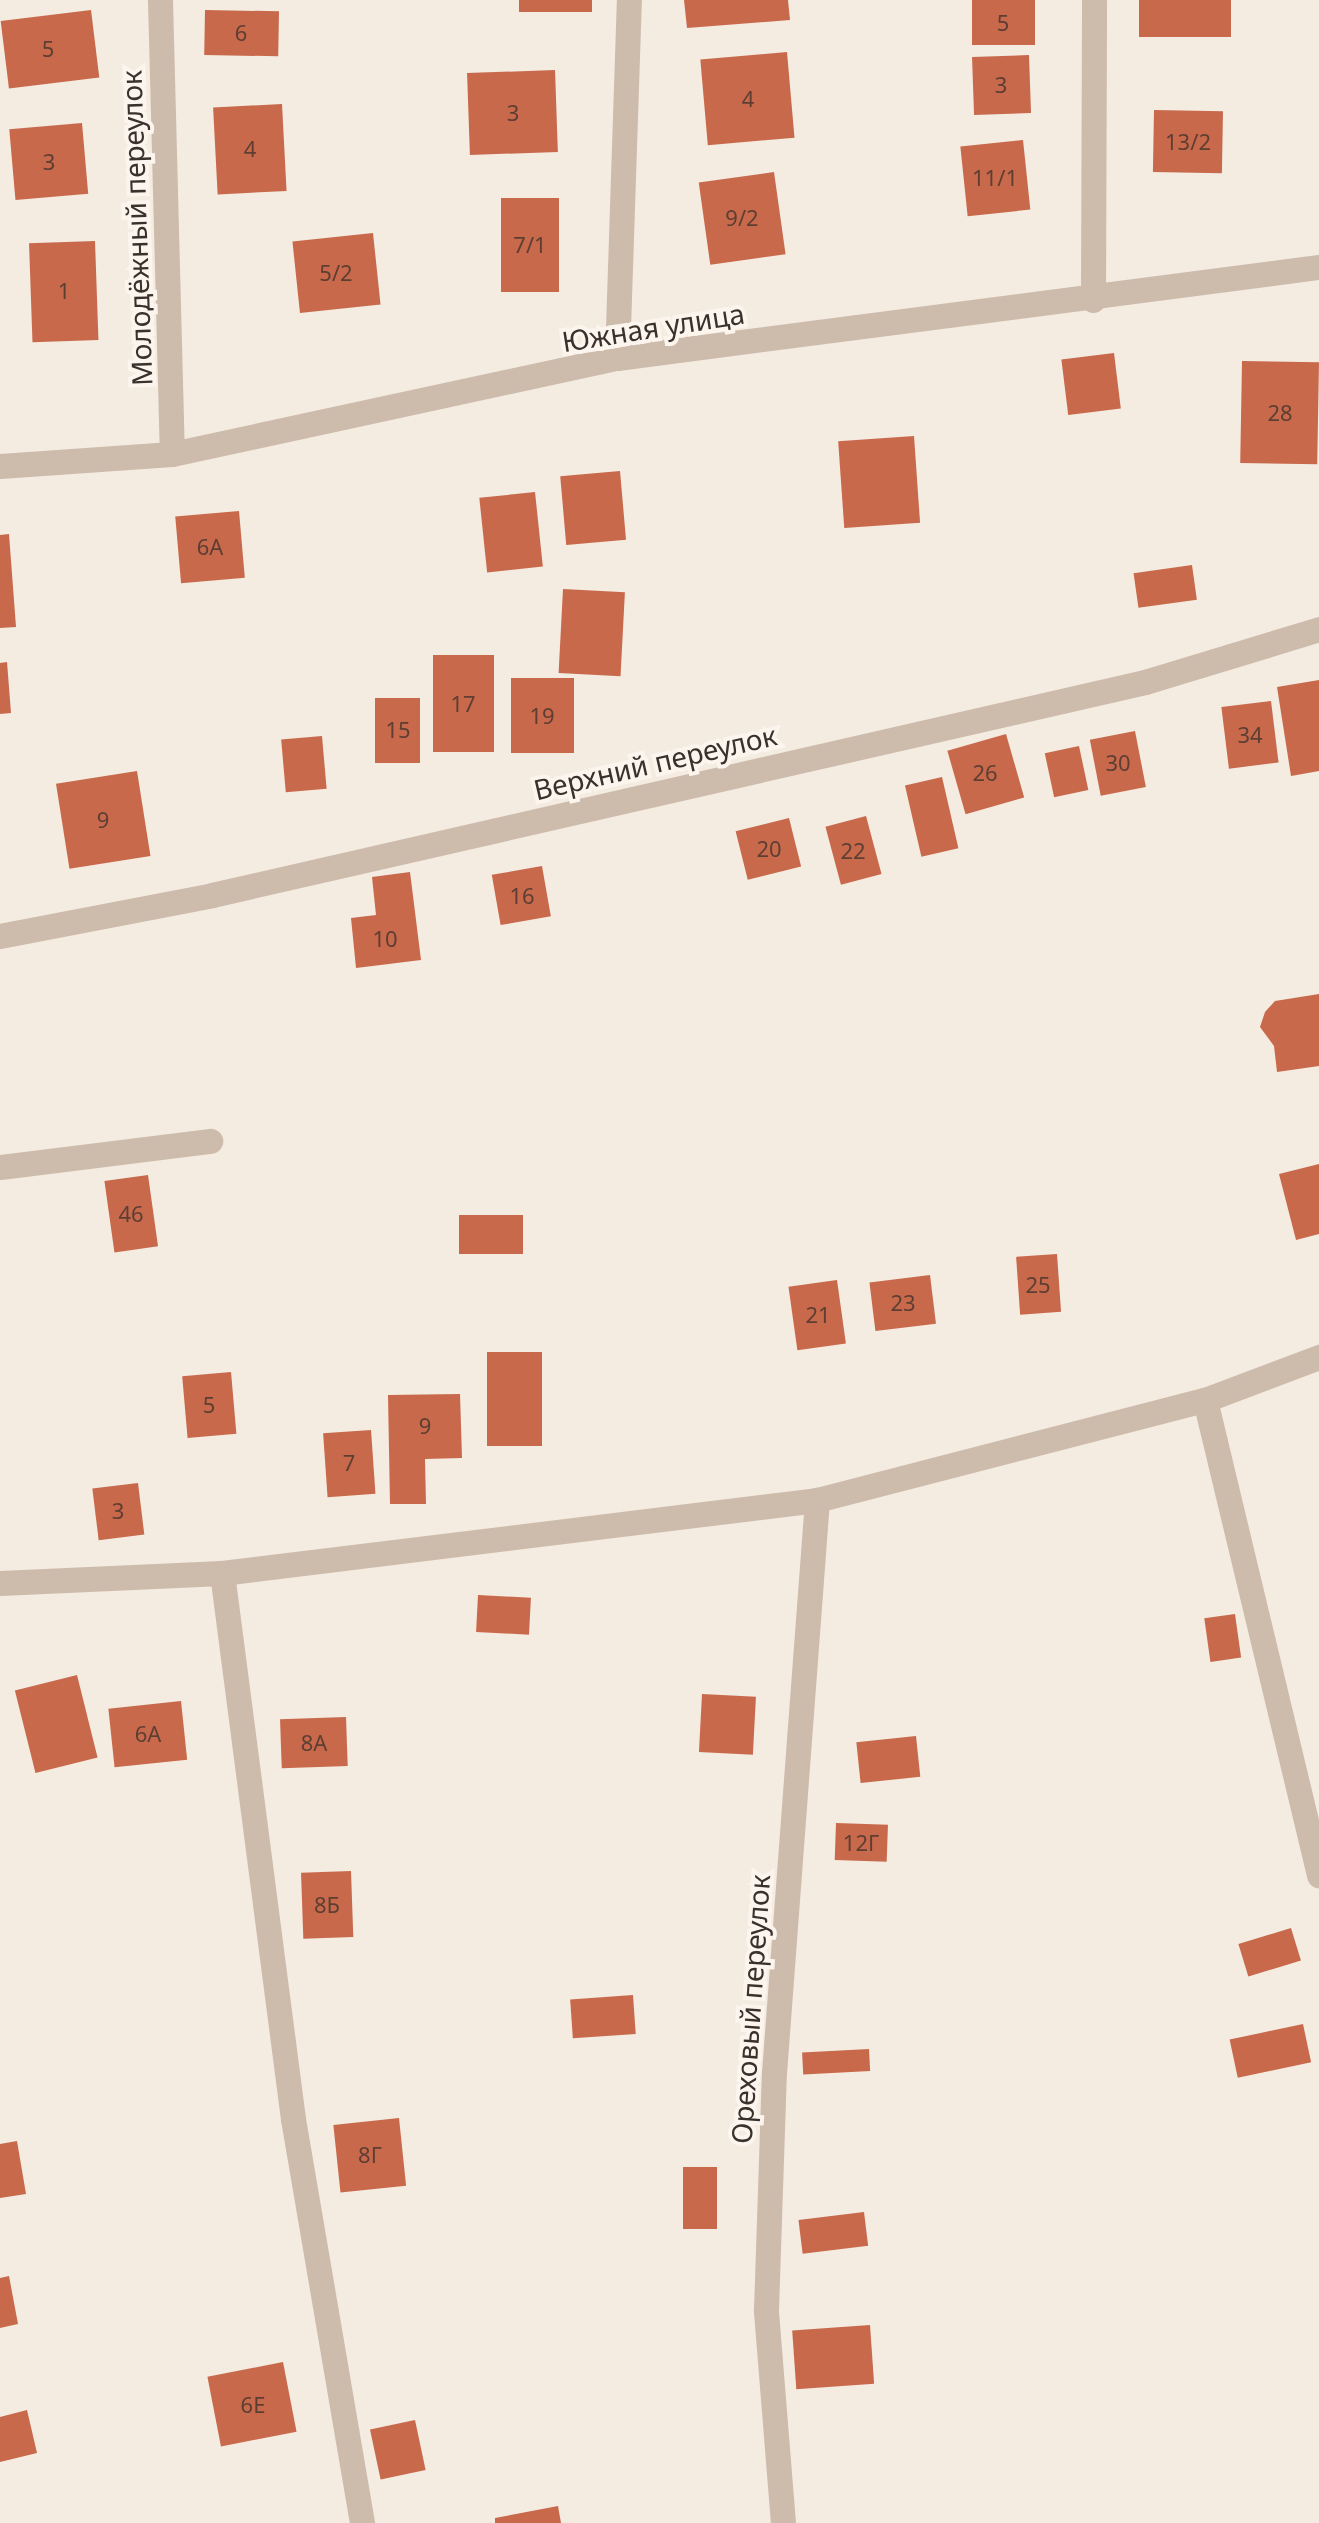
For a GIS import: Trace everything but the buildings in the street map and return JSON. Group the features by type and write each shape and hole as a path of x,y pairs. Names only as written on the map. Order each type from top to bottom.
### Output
{"street":[{"name":"Молодёжный переулок","path":"160,0 172,454"},
{"path":"618,358 629,0"},
{"path":"1093,300 1094,0"},
{"name":"Южная улица","path":"0,466 172,454 618,358 1319,268"},
{"name":"Верхний переулок","path":"0,936 212,895 1126,686 1319,630"},
{"path":"0,1168 210,1142"},
{"path":"0,1583 222,1574 817,1500 1206,1400 1319,1357"},
{"path":"1206,1400 1319,1876"},
{"name":"Ореховый переулок","path":"783,2523 766,2310 774,2072 817,1500"},
{"path":"222,1574 294,2119 362,2523"}]}
